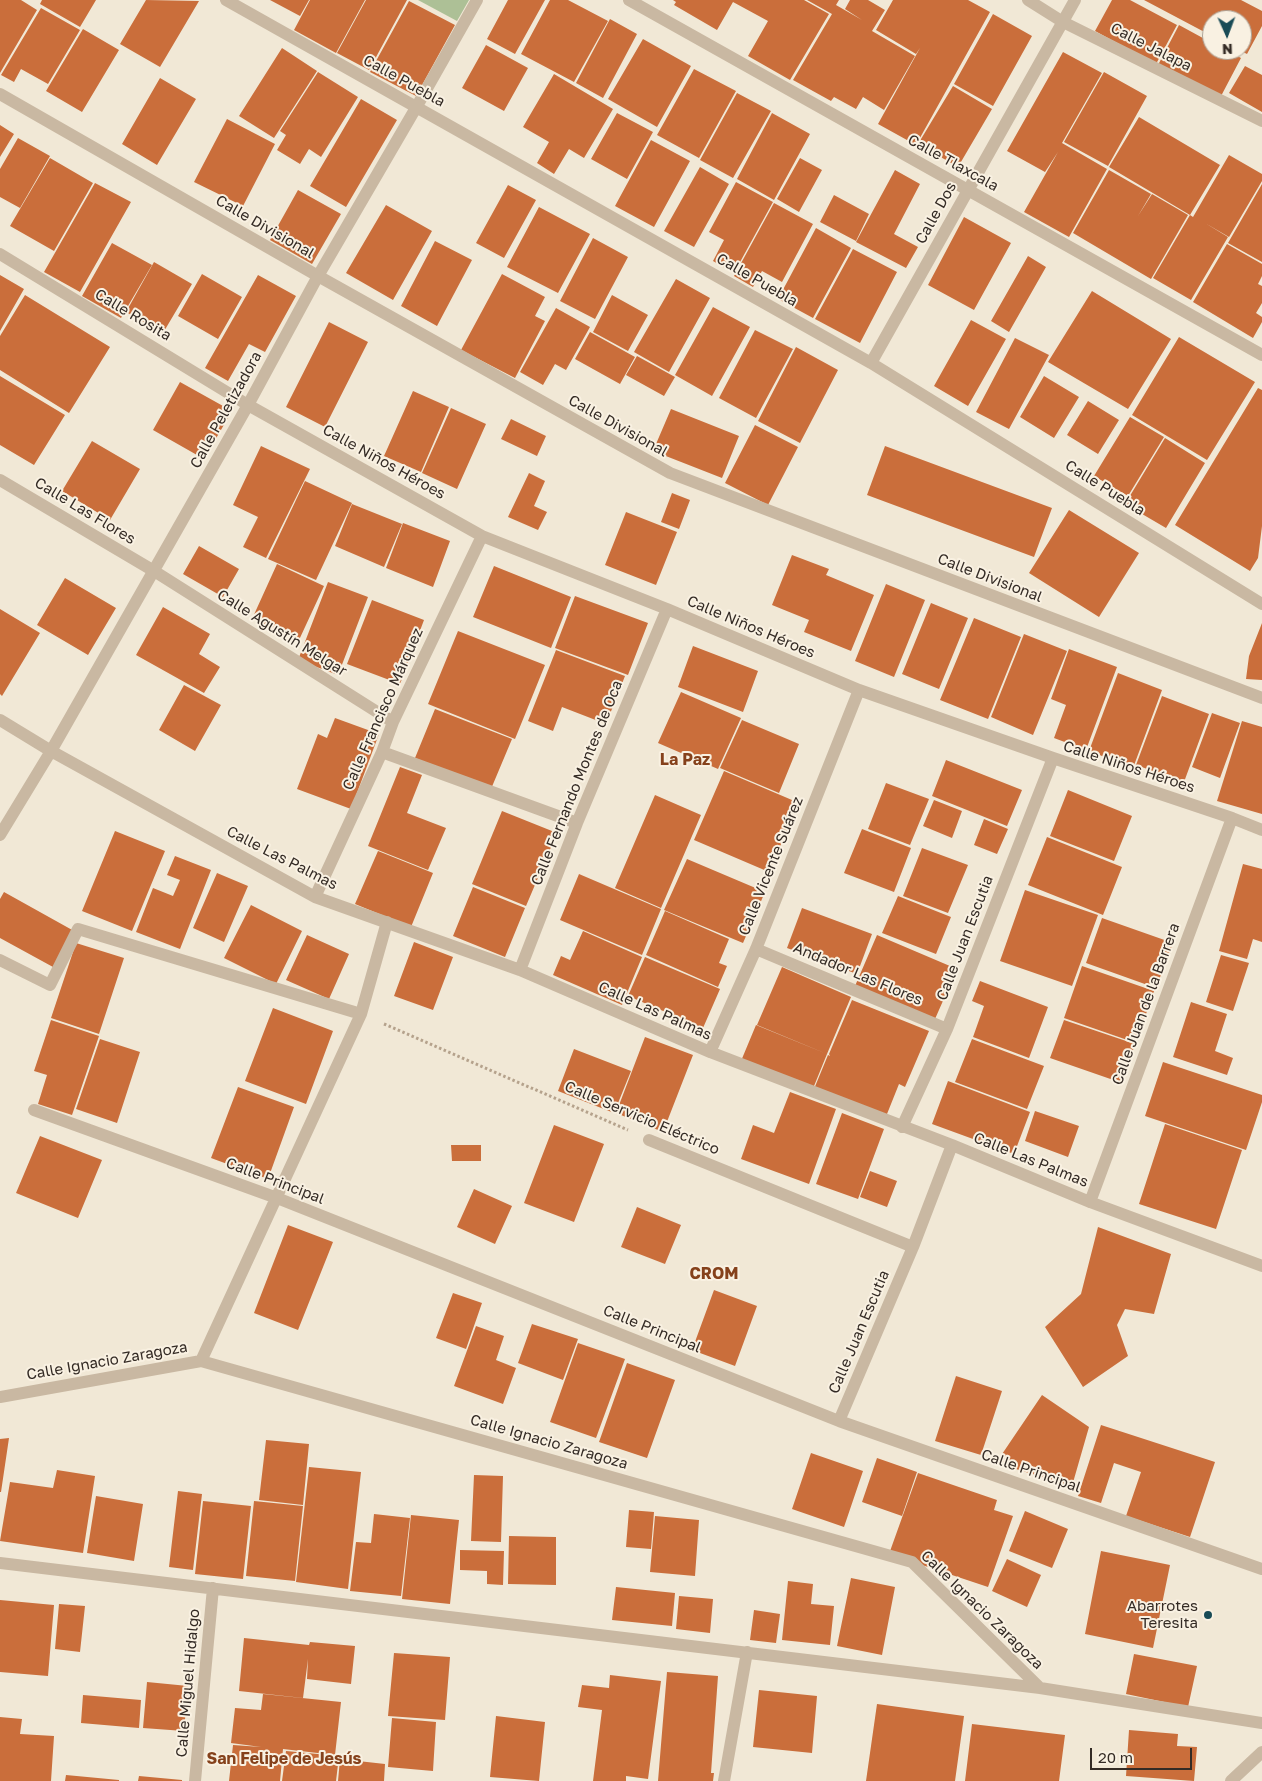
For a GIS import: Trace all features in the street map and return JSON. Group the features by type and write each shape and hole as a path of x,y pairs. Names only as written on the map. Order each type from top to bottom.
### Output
{"street":[{"name":"Calle Puebla","path":"226,0 417,106 871,364 1262,604"},
{"name":"Calle Peletizadora","path":"0,835 51,751 154,571 318,276 477,0"},
{"name":"Calle Tlaxcala","path":"629,0 1262,355"},
{"name":"Calle Jalapa","path":"1028,0 1063,22 1262,121"},
{"name":"Calle Dos","path":"871,364 1075,0"},
{"name":"Calle Divisional","path":"0,94 318,276 670,473 1262,698"},
{"name":"Calle Rosita","path":"0,254 248,405"},
{"name":"Calle Niños Héroes","path":"248,405 482,536 667,609 859,690 1262,830"},
{"name":"Calle Las Flores","path":"0,480 154,571"},
{"name":"Calle Francisco Márquez","path":"315,897 382,752 393,722 482,536"},
{"name":"Calle Agustín Melgar","path":"154,571 393,722"},
{"name":"Calle Fernando Montes de Oca","path":"520,970 576,823 667,609"},
{"name":"Calle Vicente Suárez","path":"710,1052 756,949 859,690"},
{"name":"Calle Las Palmas","path":"0,720 51,751 315,897 520,970 710,1052 952,1145 1090,1202 1262,1266"},
{"path":"382,752 576,823"},
{"name":"Calle Juan Escutia","path":"902,1127 947,1029 1053,758"},
{"name":"Calle Juan de la Barrera","path":"1090,1202 1232,818"},
{"path":"201,1361 361,1014 387,922"},
{"path":"0,960 50,985 78,929 361,1014"},
{"name":"Andador Las Flores","path":"756,949 947,1029"},
{"name":"Calle Principal","path":"34,1110 277,1198 839,1421 1262,1569"},
{"name":"Calle Servicio Eléctrico","path":"649,1140 913,1247"},
{"name":"Calle Juan Escutia","path":"839,1421 913,1247 952,1145"},
{"name":"Calle Ignacio Zaragoza","path":"0,1397 201,1361 912,1562 1040,1688"},
{"name":"Calle Ignacio Zaragoza","path":"0,1563 1040,1688 1262,1723"},
{"name":"Calle Miguel Hidalgo","path":"196,1781 213,1588"},
{"path":"724,1781 747,1652"},
{"path":"1231,1781 1262,1752"}],"path":[{"name":"Calle Servicio Eléctrico","path":"361,1014 649,1140"}],"green space":[{"path":"418,0 469,0 457,21"}],"building":[{"path":"0,0 21,0 37,10 0,73"},
{"path":"42,0 96,0 80,27 40,4"},
{"path":"146,0 199,1 160,67 120,44"},
{"path":"270,0 309,0 300,16"},
{"path":"310,0 365,0 336,53 294,30"},
{"path":"366,0 407,0 369,70 337,53"},
{"path":"508,0 545,0 515,54 487,39"},
{"path":"550,0 568,0 608,21 574,82 521,54"},
{"path":"673,0 804,0 829,14 790,80 748,56 768,21 733,2 717,30 674,5 676,2"},
{"path":"807,0 839,0 836,5 862,20 845,9 850,0 868,0 885,10 872,31 915,56 884,110 863,97 856,109 834,97 831,101 793,80 832,14"},
{"path":"893,0 968,0 990,12 916,145 878,124 920,48 916,54 876,30"},
{"path":"1112,0 1130,0 1177,25 1156,64 1095,31"},
{"path":"1144,0 1241,0 1262,11 1262,26 1252,45 1252,10 1202,10 1202,31"},
{"path":"409,1 455,25 416,96 370,72"},
{"path":"41,8 80,30 48,84 21,69 14,82 1,75"},
{"path":"993,14 1032,36 993,106 954,84"},
{"path":"610,19 637,34 603,98 576,83"},
{"path":"1179,25 1202,38 1202,60 1240,60 1220,98 1158,65"},
{"path":"83,29 119,50 82,112 46,91"},
{"path":"643,39 691,66 657,127 608,99"},
{"path":"486,45 528,68 504,111 462,88"},
{"path":"282,48 317,71 274,138 239,116"},
{"path":"1063,52 1102,73 1062,143 1107,169 1069,237 1024,212 1058,152 1045,172 1007,151"},
{"path":"1245,66 1262,75 1262,112 1229,93"},
{"path":"694,69 736,91 699,158 657,135"},
{"path":"318,72 358,97 321,157 309,149 300,164 277,150 286,135 280,131"},
{"path":"1104,72 1147,96 1108,166 1064,142"},
{"path":"554,74 613,109 584,158 569,149 554,174 537,163 549,142 523,127"},
{"path":"160,78 196,99 157,165 122,144"},
{"path":"953,86 992,109 958,167 918,144"},
{"path":"737,93 771,111 733,178 700,160"},
{"path":"361,99 397,120 346,207 310,186"},
{"path":"617,113 653,132 627,179 591,159"},
{"path":"772,113 810,134 774,200 737,179"},
{"path":"1139,117 1220,165 1190,215 1109,167"},
{"path":"227,119 275,144 243,206 194,182"},
{"path":"0,125 14,134 0,157"},
{"path":"18,138 50,156 20,208 0,197 0,169"},
{"path":"651,140 690,161 654,227 615,206"},
{"path":"1229,155 1262,174 1262,181 1229,237 1205,223 1228,237 1191,300 1153,278 1190,215 1193,217"},
{"path":"50,158 93,183 54,251 10,226"},
{"path":"800,158 822,170 799,212 777,199"},
{"path":"700,167 729,184 694,247 664,231"},
{"path":"895,170 920,184 894,234 918,247 906,268 856,242"},
{"path":"1109,170 1151,194 1138,216 1152,194 1188,215 1151,279 1073,233"},
{"path":"736,182 773,202 734,273 713,261 724,240 709,232"},
{"path":"95,183 131,202 80,292 44,272"},
{"path":"1262,184 1262,262 1228,243"},
{"path":"508,185 536,200 504,258 476,243"},
{"path":"298,190 341,214 312,264 270,240"},
{"path":"834,195 869,214 856,241 820,222"},
{"path":"774,203 813,224 782,282 762,271 753,287 734,276"},
{"path":"386,205 432,231 393,300 346,273"},
{"path":"539,207 590,234 558,293 507,267"},
{"path":"964,217 1011,243 974,310 928,285"},
{"path":"816,228 851,248 813,318 778,299"},
{"path":"593,238 628,257 595,319 560,301"},
{"path":"435,241 472,260 437,326 401,306"},
{"path":"112,243 152,265 121,318 82,296"},
{"path":"1227,244 1262,264 1262,276 1258,284 1262,286 1262,303 1256,313 1262,317 1262,322 1253,338 1193,302"},
{"path":"853,249 897,272 860,343 815,319"},
{"path":"1028,256 1046,267 1009,332 991,321"},
{"path":"154,262 192,284 163,333 126,312"},
{"path":"202,274 242,297 218,339 178,316"},
{"path":"502,274 545,297 535,316 545,321 515,378 461,350"},
{"path":"0,275 24,289 0,331"},
{"path":"258,275 296,296 265,352 249,344 228,381 205,368"},
{"path":"676,279 710,298 669,372 634,352"},
{"path":"1092,291 1171,339 1128,409 1048,362"},
{"path":"25,295 110,347 69,413 0,370 0,336"},
{"path":"612,295 648,315 628,351 593,332"},
{"path":"713,307 750,327 712,396 675,375"},
{"path":"556,308 590,327 566,370 555,364 543,385 520,372"},
{"path":"971,320 1006,339 968,406 934,386"},
{"path":"329,322 368,342 325,427 286,407"},
{"path":"755,330 793,349 756,418 719,398"},
{"path":"590,332 635,357 620,384 575,359"},
{"path":"1179,337 1255,382 1207,460 1132,415"},
{"path":"1015,338 1049,355 1009,429 976,412"},
{"path":"796,347 838,370 800,443 758,421"},
{"path":"637,356 675,377 664,396 626,375"},
{"path":"0,376 65,415 34,465 0,445"},
{"path":"1044,376 1079,397 1054,438 1020,417"},
{"path":"180,382 232,411 204,459 153,430"},
{"path":"1258,388 1262,390 1262,526 1258,558 1250,571 1175,525"},
{"path":"413,391 449,407 421,472 384,456"},
{"path":"1088,401 1119,420 1098,454 1067,435"},
{"path":"451,408 486,424 457,489 422,473"},
{"path":"671,409 739,436 722,478 653,451"},
{"path":"1130,417 1164,437 1128,496 1094,476"},
{"path":"511,419 546,436 537,456 501,439"},
{"path":"755,425 798,447 768,505 725,483"},
{"path":"1165,438 1205,463 1166,528 1125,504"},
{"path":"92,441 140,469 110,520 62,491"},
{"path":"261,446 310,469 266,558 243,547 258,517 233,505"},
{"path":"885,446 1052,508 1034,557 867,495"},
{"path":"529,473 545,481 534,506 547,512 538,530 508,517"},
{"path":"305,481 352,503 316,580 268,559"},
{"path":"672,493 690,500 679,529 661,522"},
{"path":"352,504 402,524 384,567 335,546"},
{"path":"1069,510 1139,553 1099,617 1029,573"},
{"path":"626,512 677,532 656,585 605,565"},
{"path":"403,523 450,541 433,587 386,568"},
{"path":"199,546 239,569 223,597 183,574"},
{"path":"792,555 829,569 826,575 874,595 851,651 804,632 809,620 772,605"},
{"path":"277,564 324,586 299,640 252,619"},
{"path":"494,566 571,597 551,648 473,617"},
{"path":"65,578 116,608 88,655 37,625"},
{"path":"328,582 368,597 338,675 298,660"},
{"path":"886,584 925,600 894,677 855,661"},
{"path":"575,596 648,623 628,675 555,648"},
{"path":"372,600 424,620 400,684 347,664"},
{"path":"931,603 968,618 939,689 902,674"},
{"path":"163,607 210,634 199,654 220,667 204,693 136,655"},
{"path":"0,609 40,633 2,696 0,694"},
{"path":"974,618 1021,637 988,719 940,700"},
{"path":"1262,623 1262,680 1246,679 1249,656"},
{"path":"458,631 545,665 515,739 428,704"},
{"path":"1024,634 1067,651 1033,735 991,717"},
{"path":"693,646 758,671 743,712 678,687"},
{"path":"1069,649 1117,667 1086,750 1054,738 1066,705 1051,699"},
{"path":"556,650 625,676 606,724 562,707 553,731 528,721"},
{"path":"1118,673 1162,690 1133,768 1089,751"},
{"path":"184,685 221,705 195,751 159,730"},
{"path":"681,692 741,718 718,769 658,743"},
{"path":"1162,696 1209,714 1184,782 1136,765"},
{"path":"435,709 512,739 491,789 415,758"},
{"path":"1212,713 1240,723 1220,778 1192,767"},
{"path":"335,718 379,734 351,809 297,789 318,734 327,738"},
{"path":"742,720 799,744 779,793 720,768"},
{"path":"1242,721 1262,727 1262,814 1217,801"},
{"path":"946,760 1022,790 1007,826 932,796"},
{"path":"400,767 422,775 407,813 446,828 428,870 368,846"},
{"path":"724,771 799,803 769,872 694,840"},
{"path":"886,783 929,799 910,845 868,829"},
{"path":"1068,790 1132,816 1114,861 1050,836"},
{"path":"655,795 701,815 661,908 615,888"},
{"path":"934,800 962,811 952,838 923,826"},
{"path":"502,811 557,833 526,906 472,884"},
{"path":"984,819 1008,829 997,854 974,845"},
{"path":"862,829 911,848 894,892 844,873"},
{"path":"115,831 165,851 132,931 82,911"},
{"path":"1047,837 1122,867 1103,915 1028,885"},
{"path":"922,848 968,865 948,913 903,896"},
{"path":"378,851 433,873 411,927 355,904"},
{"path":"175,856 211,870 180,949 136,932 153,888 173,896 180,880 167,875"},
{"path":"687,859 765,892 743,943 664,910"},
{"path":"1243,864 1262,869 1262,942 1253,939 1247,959 1219,951"},
{"path":"217,873 248,886 224,942 193,928"},
{"path":"579,874 661,909 642,955 560,920"},
{"path":"473,887 525,908 505,957 453,936"},
{"path":"1025,890 1098,915 1072,986 1000,961"},
{"path":"4,892 74,931 53,967 0,938 0,899"},
{"path":"898,896 951,917 936,954 882,933"},
{"path":"251,905 302,931 276,984 224,958"},
{"path":"802,908 872,934 857,974 787,948"},
{"path":"665,911 729,939 719,963 727,966 718,987 646,955"},
{"path":"1102,918 1173,943 1156,988 1086,963"},
{"path":"583,931 642,957 622,1005 553,975 561,956 570,960"},
{"path":"307,935 349,954 329,999 286,980"},
{"path":"877,935 957,969 935,1019 855,986"},
{"path":"414,942 453,957 433,1010 394,996"},
{"path":"76,943 124,958 99,1034 51,1018"},
{"path":"1221,955 1249,963 1233,1011 1206,1002"},
{"path":"645,957 720,989 703,1028 628,996"},
{"path":"1082,966 1154,991 1136,1043 1064,1018"},
{"path":"782,967 851,997 827,1054 757,1025"},
{"path":"980,981 1048,1007 1029,1058 973,1037 984,1006 972,1001"},
{"path":"852,1000 929,1031 905,1087 899,1084 885,1119 814,1089 828,1055 830,1056 829,1054"},
{"path":"1191,1002 1227,1014 1215,1051 1233,1058 1227,1075 1173,1057"},
{"path":"273,1008 333,1031 306,1104 245,1081"},
{"path":"51,1020 99,1036 72,1115 38,1104 47,1075 34,1071"},
{"path":"1064,1020 1135,1044 1122,1083 1050,1058"},
{"path":"756,1025 827,1054 812,1091 741,1061"},
{"path":"645,1037 693,1055 663,1132 616,1113"},
{"path":"100,1039 140,1052 117,1123 76,1109"},
{"path":"972,1039 1044,1066 1027,1109 955,1082"},
{"path":"574,1049 631,1071 614,1113 558,1091"},
{"path":"1163,1062 1262,1095 1262,1102 1246,1150 1145,1116"},
{"path":"948,1081 1030,1112 1014,1154 932,1124"},
{"path":"238,1087 294,1107 268,1179 211,1158"},
{"path":"790,1092 836,1109 809,1184 741,1159 753,1125 774,1133"},
{"path":"1035,1111 1079,1126 1068,1157 1025,1141"},
{"path":"842,1113 884,1129 858,1199 816,1184"},
{"path":"1165,1124 1242,1150 1216,1229 1139,1204"},
{"path":"554,1125 604,1144 574,1222 524,1203"},
{"path":"40,1136 102,1160 78,1218 16,1193"},
{"path":"451,1145 481,1145 481,1161 452,1161"},
{"path":"870,1171 897,1181 887,1207 860,1197"},
{"path":"474,1189 512,1206 495,1244 457,1227"},
{"path":"637,1207 681,1225 665,1264 621,1247"},
{"path":"288,1225 333,1242 298,1330 254,1313"},
{"path":"1098,1227 1171,1254 1154,1314 1125,1309 1117,1325 1128,1356 1083,1387 1045,1327 1081,1294"},
{"path":"714,1290 757,1306 735,1366 692,1350"},
{"path":"453,1293 482,1303 466,1349 436,1338"},
{"path":"532,1324 578,1339 563,1380 518,1363"},
{"path":"476,1326 504,1336 496,1360 516,1368 503,1404 454,1386"},
{"path":"578,1343 625,1359 596,1438 550,1422"},
{"path":"627,1363 675,1380 647,1458 599,1442"},
{"path":"956,1376 1002,1391 981,1455 935,1441"},
{"path":"1042,1395 1089,1427 1072,1486 996,1463"},
{"path":"1101,1425 1215,1462 1190,1537 1126,1516 1141,1472 1114,1463 1101,1503 1078,1496"},
{"path":"9,1438 1,1492 0,1492 0,1439"},
{"path":"266,1440 309,1444 303,1505 259,1500"},
{"path":"811,1453 863,1471 844,1527 792,1509"},
{"path":"877,1458 917,1472 902,1516 862,1502"},
{"path":"309,1467 361,1472 348,1589 296,1582"},
{"path":"57,1470 95,1476 83,1553 0,1541 10,1482 53,1488"},
{"path":"918,1473 997,1500 994,1510 1013,1516 988,1587 889,1554"},
{"path":"474,1475 503,1476 501,1542 471,1541"},
{"path":"178,1491 202,1494 193,1570 169,1567"},
{"path":"96,1496 143,1504 134,1561 87,1553"},
{"path":"203,1501 251,1506 243,1579 195,1574"},
{"path":"254,1501 303,1506 295,1581 246,1576"},
{"path":"629,1510 654,1512 651,1549 626,1547"},
{"path":"1025,1511 1068,1529 1052,1568 1009,1551"},
{"path":"374,1514 410,1518 401,1596 350,1591 356,1542 371,1543"},
{"path":"411,1515 459,1520 450,1604 402,1599"},
{"path":"655,1516 699,1520 695,1576 650,1572"},
{"path":"509,1536 556,1537 556,1585 508,1584"},
{"path":"460,1550 504,1551 503,1585 487,1584 487,1571 460,1570"},
{"path":"1101,1551 1170,1565 1153,1648 1085,1634"},
{"path":"1007,1559 1041,1575 1027,1607 992,1591"},
{"path":"851,1578 895,1587 882,1655 837,1646"},
{"path":"788,1581 813,1584 811,1604 834,1606 830,1645 782,1640"},
{"path":"616,1587 675,1593 672,1626 612,1620"},
{"path":"679,1596 713,1599 710,1633 676,1629"},
{"path":"0,1600 54,1605 48,1676 0,1672"},
{"path":"59,1604 85,1606 80,1652 55,1649"},
{"path":"754,1610 780,1614 776,1643 750,1640"},
{"path":"244,1638 309,1645 310,1642 355,1646 351,1684 307,1679 308,1659 303,1698 239,1691"},
{"path":"394,1653 450,1657 445,1720 388,1716"},
{"path":"1134,1654 1197,1666 1188,1707 1126,1694"},
{"path":"667,1672 718,1676 711,1773 714,1773 713,1781 658,1781"},
{"path":"610,1675 661,1681 648,1779 626,1776 626,1781 593,1781 602,1710 578,1707 582,1685 609,1688"},
{"path":"147,1682 188,1686 184,1731 143,1728"},
{"path":"759,1690 817,1696 812,1753 753,1747"},
{"path":"263,1694 341,1702 335,1755 283,1749 280,1781 229,1781 233,1745 261,1747 231,1743 235,1708 261,1710"},
{"path":"83,1695 141,1700 139,1728 81,1723"},
{"path":"877,1704 964,1716 955,1781 866,1781"},
{"path":"496,1716 545,1722 539,1781 490,1777"},
{"path":"0,1717 22,1719 20,1734 54,1736 51,1781 0,1781"},
{"path":"392,1718 436,1722 433,1771 388,1767"},
{"path":"972,1724 1065,1735 1059,1781 965,1781"},
{"path":"1129,1730 1178,1734 1177,1746 1197,1747 1194,1781 1126,1776"},
{"path":"286,1751 339,1756 336,1781 282,1781"},
{"path":"340,1759 385,1764 384,1781 338,1781"},
{"path":"66,1775 119,1780 119,1781 65,1781"},
{"path":"139,1776 182,1780 182,1781 138,1781"}],"place":[{"name":"Abarrotes Teresita","path":"1208,1615"}],"district":[{"name":"La Paz","path":"685,760"},
{"name":"CROM","path":"714,1274"},
{"name":"San Felipe de Jesús","path":"284,1759"}]}
